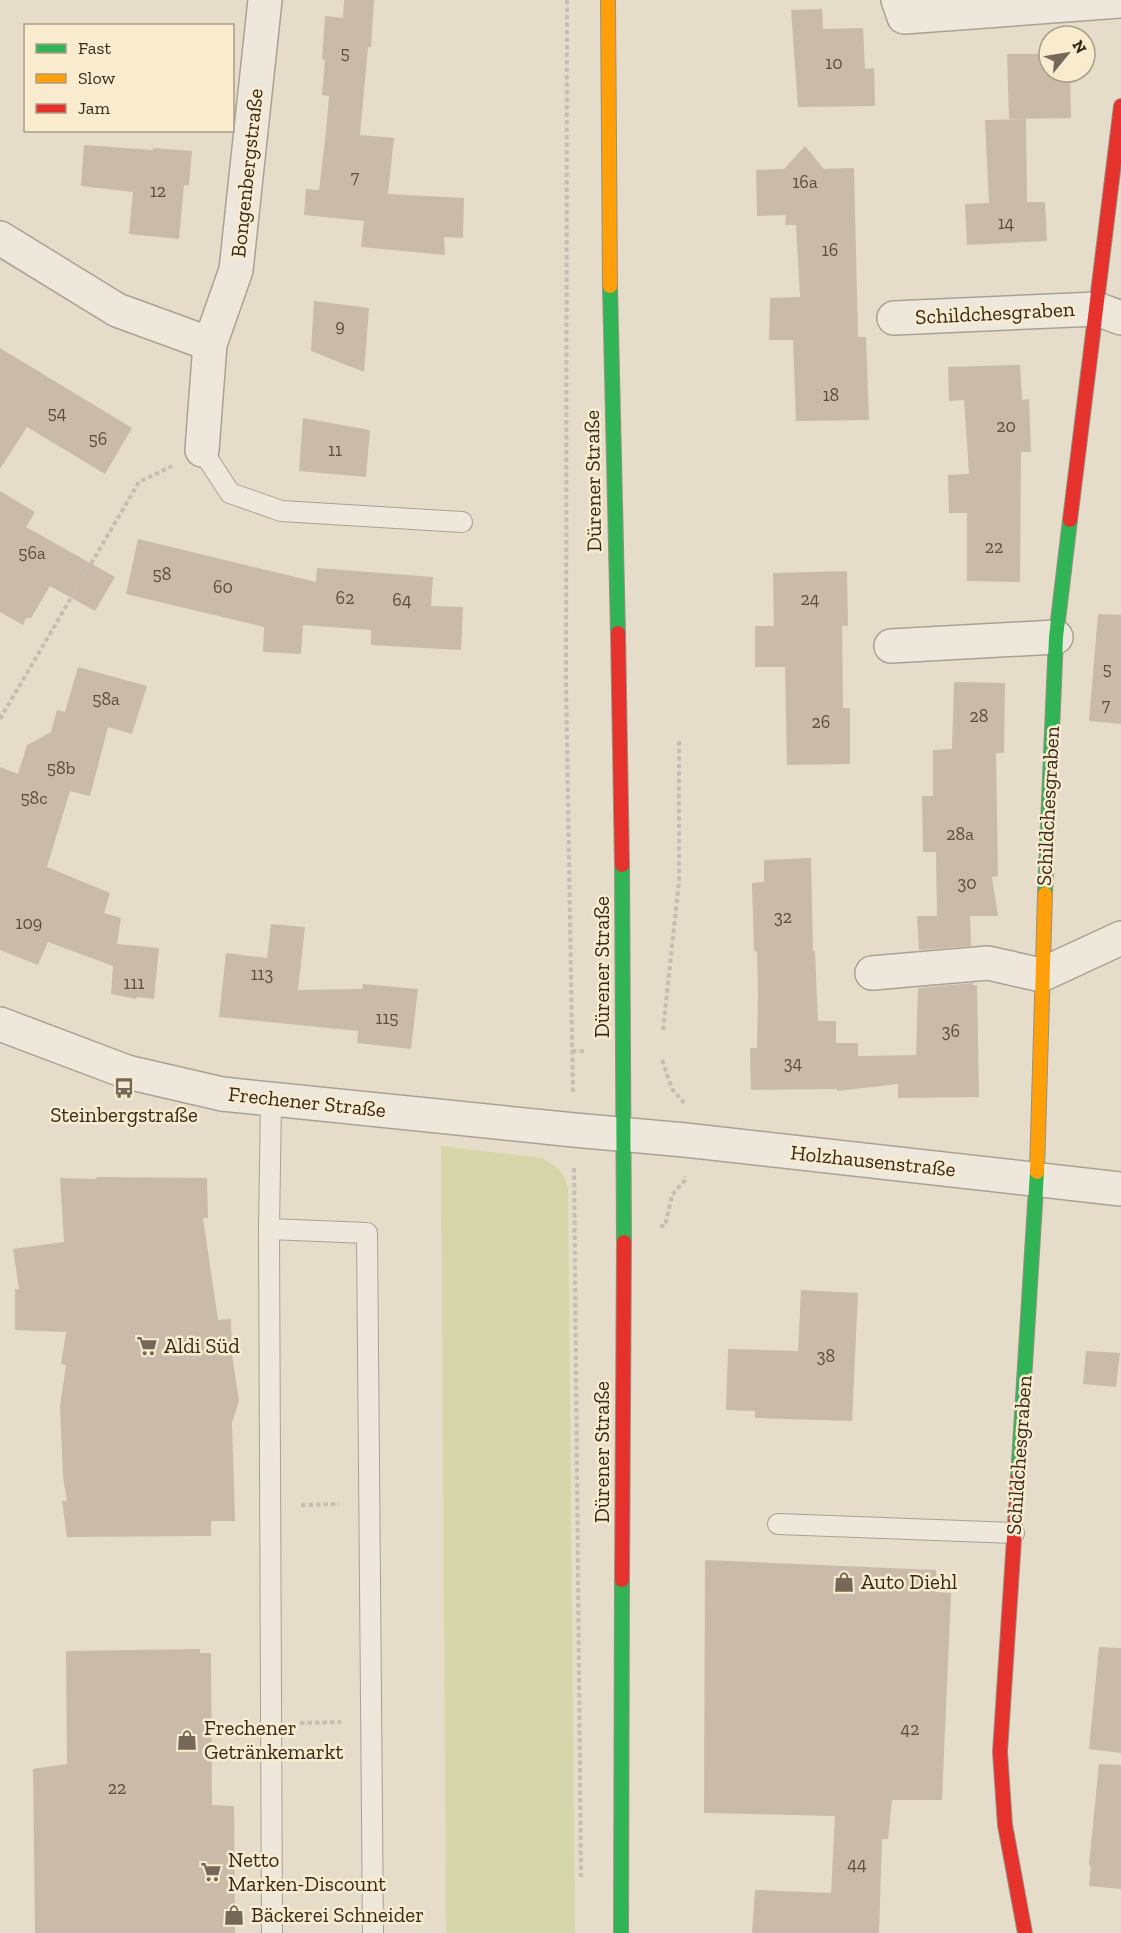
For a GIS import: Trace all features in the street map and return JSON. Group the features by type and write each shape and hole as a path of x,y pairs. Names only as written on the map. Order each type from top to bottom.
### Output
{"main road":[{"name":"Dürener Straße","path":"608,0 610,327 622,810 624,1133 621,1933"},
{"name":"Schildchesgraben","path":"1025,1933 1005,1825 1000,1752 1037,1179 1041,975 1056,637 1109,313 1121,106"}],"street":[{"name":"Bongenbergstraße","path":"202,450 210,344 236,270 265,0"},
{"path":"898,0 904,17 1121,1"},
{"path":"0,238 117,310 210,344"},
{"name":"Schildchesgraben","path":"894,318 1109,313"},
{"path":"891,646 1056,637"},
{"path":"872,973 988,963 1041,975 1121,938"},
{"name":"Frechener Straße","path":"0,1024 126,1072 222,1094 574,1130 624,1133"},
{"name":"Holzhausenstraße","path":"624,1133 1121,1189"}],"lane":[{"path":"202,450 230,493 281,511 462,522"},
{"path":"271,1099 269,1229 272,1505 272,1933"},
{"path":"269,1229 368,1233 374,1933"},
{"path":"778,1524 1014,1533"}],"path":[{"path":"567,0 566,683 574,1130 581,1885"},
{"path":"0,719 139,482 202,450"},
{"path":"663,1031 679,881 679,741"},
{"path":"272,1505 369,1503"},
{"path":"272,1724 372,1720"}],"green space":[{"path":"441,1146 541,1158 559,1170 565,1178 568,1189 575,1933 446,1933"}],"building":[{"path":"344,0 374,0 371,47 368,47 360,135 394,138 388,194 464,198 463,238 444,237 445,255 361,247 364,221 304,215 306,189 319,190 326,132 329,96 322,95 325,16 343,18"},
{"path":"822,9 823,29 863,28 865,69 874,68 875,106 798,107 791,10"},
{"path":"1007,54 1037,54 1037,84 1070,84 1071,118 1009,119"},
{"path":"1026,119 1027,202 1045,202 1047,241 967,245 965,204 989,203 985,120"},
{"path":"84,145 192,151 189,185 184,185 179,239 129,234 133,192 81,186"},
{"path":"805,146 824,169 854,168 858,337 866,337 869,420 796,421 793,340 769,340 770,298 800,297 796,225 785,225 786,215 757,216 756,170 784,169"},
{"path":"314,301 369,308 364,372 311,351"},
{"path":"0,348 132,428 105,474 27,427 0,469"},
{"path":"1020,365 1022,400 1029,399 1031,452 1021,452 1020,582 967,581 967,513 949,513 948,475 969,474 964,400 949,401 948,367"},
{"path":"303,418 370,430 366,477 299,471"},
{"path":"0,491 35,512 26,527 115,577 95,611 50,586 31,618 26,618 23,625 0,612"},
{"path":"138,539 316,582 317,568 433,577 431,606 463,607 461,650 371,645 371,630 303,625 301,654 263,652 264,627 126,594"},
{"path":"847,571 848,626 842,626 843,708 850,708 850,764 787,765 785,667 755,667 755,626 774,626 773,573"},
{"path":"1098,614 1121,615 1121,724 1089,721"},
{"path":"78,667 147,686 132,734 108,727 90,796 70,791 47,867 110,893 104,913 121,918 117,944 159,948 154,999 137,997 136,999 111,994 113,966 48,942 38,965 0,950 0,767 18,774 27,745 51,732 57,710 65,712"},
{"path":"954,682 1005,683 1004,753 996,753 998,876 992,877 998,916 970,916 971,946 919,950 917,916 937,916 936,852 923,852 922,796 933,796 933,750 952,749"},
{"path":"811,858 813,951 815,951 818,1021 836,1021 836,1043 858,1043 858,1056 916,1055 918,988 973,983 977,985 979,1097 898,1098 898,1084 837,1091 837,1089 751,1090 750,1048 757,1048 758,993 752,883 764,882 764,860"},
{"path":"271,924 305,927 298,990 362,989 363,984 418,989 411,1049 357,1043 358,1031 219,1017 226,953 267,958"},
{"name":"Aldi Süd","path":"97,1177 207,1178 208,1218 203,1218 218,1320 231,1319 232,1355 239,1401 232,1423 235,1521 211,1521 211,1536 67,1537 62,1501 67,1501 63,1477 60,1406 66,1365 61,1364 66,1332 15,1330 15,1289 19,1289 13,1249 64,1242 60,1178 96,1179"},
{"path":"801,1290 858,1293 852,1421 755,1418 755,1411 726,1410 728,1349 798,1351"},
{"path":"1086,1351 1120,1353 1116,1387 1083,1384"},
{"path":"705,1560 936,1570 936,1592 951,1593 942,1800 892,1800 888,1839 882,1839 879,1933 752,1933 755,1890 831,1893 835,1816 704,1813"},
{"path":"1099,1647 1121,1648 1121,1753 1089,1749"},
{"path":"200,1649 200,1653 211,1653 212,1805 234,1806 235,1933 35,1933 33,1769 67,1764 66,1651"},
{"path":"1099,1764 1121,1765 1121,1889 1089,1886"}],"traffic: fast":[{"path":"610,286 618,633"},
{"path":"1045,894 1056,637 1070,520"},
{"path":"622,865 624,1242"},
{"path":"1018,1478 1037,1172"},
{"path":"621,1933 622,1580"}],"traffic: slow":[{"path":"608,0 610,286"},
{"path":"1037,1172 1045,894"}],"traffic: jam":[{"path":"1070,520 1121,106"},
{"path":"618,633 622,865"},
{"path":"622,1580 624,1242"},
{"path":"1018,1478 1000,1752 1005,1825 1025,1933"}],"place":[{"name":"Steinbergstraße","path":"124,1088"},
{"name":"Aldi Süd","path":"147,1346"},
{"name":"Auto Diehl","path":"844,1582"},
{"name":"Frechener Getränkemarkt","path":"187,1740"},
{"name":"Netto Marken-Discount","path":"211,1872"},
{"name":"Bäckerei Schneider","path":"234,1915"}]}
